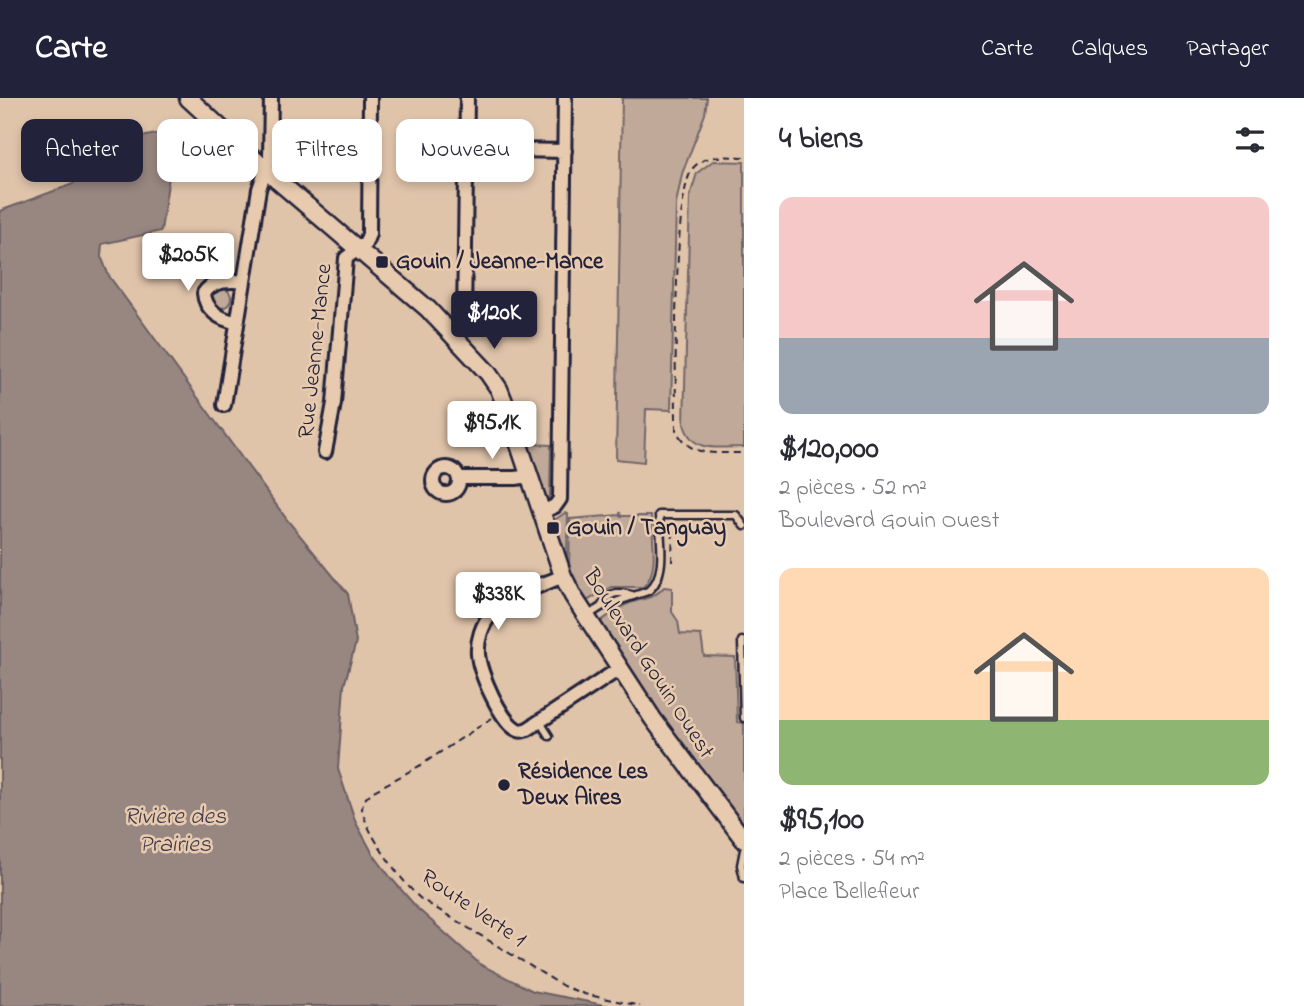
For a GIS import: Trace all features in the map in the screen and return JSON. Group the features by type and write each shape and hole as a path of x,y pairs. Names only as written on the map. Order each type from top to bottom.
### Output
{"street":[{"name":"Boulevard Gouin Ouest","path":"188,98 265,170 421,303 480,362 499,389 563,576 619,669 671,745 744,840"},
{"path":"224,405 259,189 270,153 271,98"},
{"name":"Rue Jeanne-Mance","path":"325,452 335,393 346,258 365,244 369,234 370,98"},
{"path":"467,98 467,119"},
{"path":"542,512 557,505 560,499 565,98"},
{"path":"534,150 565,151"},
{"path":"456,336 462,330 464,321 466,182"},
{"path":"236,323 217,315 207,303 204,293 209,286 222,282 244,282"},
{"path":"460,478 529,476"},
{"path":"563,576 496,608 484,622 478,642 478,661 482,675 498,705 510,724 524,731 619,669"}],"lane":[{"path":"586,617 601,607 648,591 658,580 660,515 736,515 744,526"},
{"path":"601,607 606,597 613,592 634,595"},
{"path":"742,641 744,718"},
{"path":"540,722 549,736"},
{"path":"744,850 741,865 744,878"}],"path":[{"path":"744,157 712,156 693,168 688,178 683,200 678,271 676,430 681,440 695,451 744,453"},
{"path":"673,515 673,562"},
{"name":"Route Verte 1","path":"496,716 421,765 369,793 362,808 365,821 402,879 421,899 563,986 584,994 640,1006"}],"shaded area":[{"path":"622,98 707,98 705,114 682,174 676,204 671,410 646,409 644,462 616,459"},
{"path":"713,161 744,162 744,447 707,447 693,440 684,424 690,196 697,173"},
{"path":"221,288 228,291 231,298 228,305 221,308 214,305 211,298 214,291"},
{"path":"526,444 551,445 548,499 544,497"},
{"path":"620,512 621,516 651,516 654,554 652,573 643,587 611,587 585,602 569,572 570,519 620,515"},
{"path":"565,513 568,514 565,558 553,521"},
{"path":"664,587 672,588 672,612 678,621 680,634 701,635 704,656 735,657 737,722 744,723 744,824 646,695 602,629 601,621 615,611 653,596"}],"water":[{"name":"Rivière des Prairies","path":"157,134 157,182 168,182 161,231 102,244 101,256 109,276 288,521 348,594 356,642 344,686 338,769 356,823 373,854 418,909 481,965 533,991 609,1006 0,1006 0,211 75,182 143,182 143,137"}],"place":[{"name":"Gouin / Jeanne-Mance","path":"382,262"},
{"name":"Gouin / Tanguay","path":"553,528"},
{"name":"Résidence Les Deux Aires","path":"504,785"}]}
